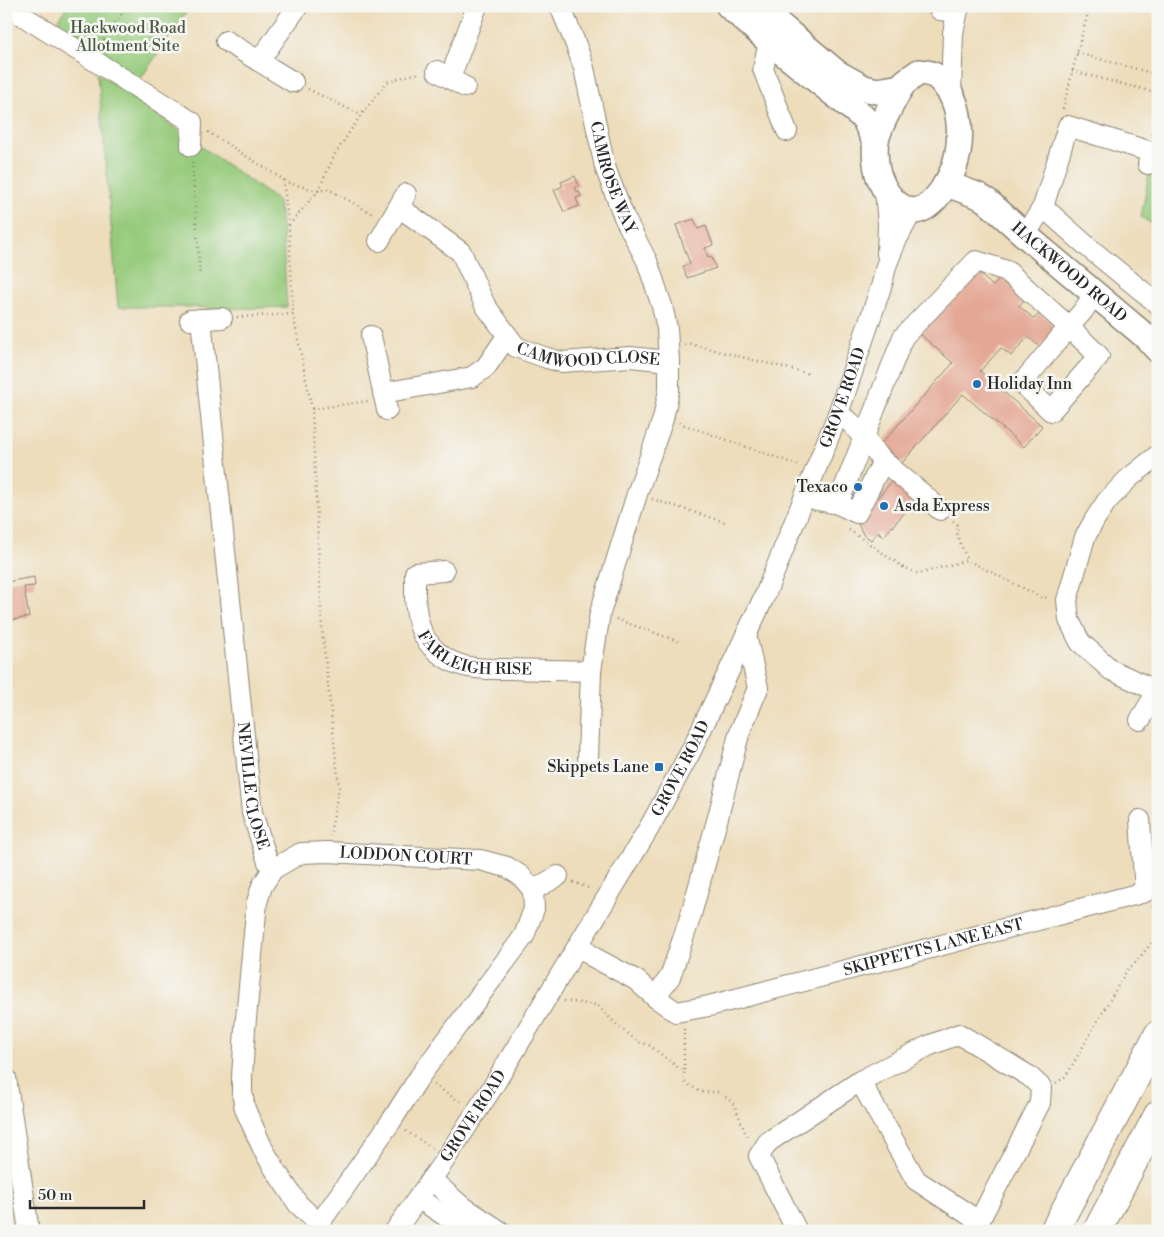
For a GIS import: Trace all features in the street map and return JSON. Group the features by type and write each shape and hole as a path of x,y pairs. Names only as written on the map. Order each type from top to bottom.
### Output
{"highway":[{"path":"1054,1231 1158,1034"},
{"path":"1097,1231 1158,1115"}],"main road":[{"path":"729,6 772,44 864,118 876,142"},
{"path":"757,6 837,74 864,88 877,91 902,87"},
{"path":"919,72 930,72 941,80 951,93 957,106 959,127 957,160 945,185 932,203 917,211 912,211 894,202 885,191 878,176 876,164 876,142 883,121 902,87 905,82 919,72"},
{"name":"HACKWOOD ROAD","path":"959,144 965,164 979,196"},
{"name":"HACKWOOD ROAD","path":"945,185 979,196 1145,336 1158,350"}],"street":[{"path":"7,6 32,13 96,60 192,122 191,146"},
{"path":"259,61 298,6"},
{"path":"451,79 477,6"},
{"name":"CAMROSE WAY","path":"560,6 584,68 605,167 624,217 647,261 662,306 667,328 668,353 669,390 663,419 637,494 600,613 591,671 588,758"},
{"path":"937,6 940,10 958,9 953,33 951,93"},
{"path":"930,72 942,58 953,33"},
{"path":"226,41 293,82"},
{"path":"772,44 767,51 763,69 787,131"},
{"path":"1025,235 1044,207 1068,126 1151,152 1148,164"},
{"name":"GROVE ROAD","path":"885,191 888,224 886,266"},
{"path":"1044,207 1088,247 1158,304"},
{"path":"379,241 398,208"},
{"name":"CAMWOOD CLOSE","path":"398,208 461,252 485,305 516,347 562,362 668,353"},
{"name":"GROVE ROAD","path":"395,1231 492,1088 653,822 691,751 766,595 838,414 882,284 886,266 896,241 912,211"},
{"path":"806,494 842,512 857,513 903,337 976,261 1007,271 1068,327 1095,293"},
{"name":"NEVILLE CLOSE","path":"222,318 195,320 252,813 268,862 273,869 262,886 256,902 245,1029 242,1092 245,1109 264,1151 298,1204 316,1227 392,1120 420,1076 524,936 534,909 533,890"},
{"path":"372,336 385,400 472,377 486,367 507,336"},
{"path":"838,414 850,422 873,449 940,510"},
{"path":"842,512 873,449"},
{"path":"1140,720 1158,691 1111,670 1080,642 1069,620 1067,600 1085,538 1095,519 1128,479 1158,456"},
{"name":"FARLEIGH RISE","path":"444,571 416,573 415,581 415,603 420,629 430,644 444,657 465,667 591,671"},
{"path":"655,997 670,977 690,918 739,734 758,688 746,635"},
{"name":"SKIPPETTS LANE EAST","path":"684,1011 1145,892 1140,820"},
{"name":"LODDON COURT","path":"273,869 301,853 328,852 480,860 508,867 521,876 533,890"},
{"path":"533,890 558,876"},
{"path":"578,945 593,957 636,980 676,1012 684,1011"},
{"path":"797,1231 759,1156 768,1142 860,1081 928,1046 960,1034 1029,1076 1040,1087 1040,1104 977,1226 916,1180 860,1081"},
{"path":"7,1086 29,1231"},
{"path":"431,1179 459,1204 500,1231"},
{"path":"418,1198 468,1231"}],"path":[{"path":"96,60 127,6"},
{"path":"1068,126 1063,111 1090,6"},
{"path":"1077,53 1157,73 1153,92"},
{"path":"1072,70 1153,92 1158,98"},
{"path":"288,226 318,190 335,154 361,114 387,82 410,74 451,79"},
{"path":"293,82 361,114"},
{"path":"1156,138 1151,134 1158,115"},
{"path":"192,122 289,183 318,190 328,188 398,208"},
{"path":"191,146 200,275"},
{"path":"284,180 293,314 312,409 322,629 339,787 331,835 328,839"},
{"path":"222,318 293,314"},
{"path":"668,353 690,344 810,374"},
{"path":"312,409 385,400"},
{"path":"663,419 804,467"},
{"path":"637,494 725,522"},
{"path":"940,510 958,525 957,535 967,560 1041,597 1067,600"},
{"path":"842,512 903,567 920,574 967,560"},
{"path":"600,613 680,642"},
{"path":"558,876 595,890"},
{"path":"1040,1087 1053,1085 1066,1076 1127,970 1136,962 1157,936 1158,932"},
{"path":"562,1001 597,1005 638,1042 649,1045 684,1072"},
{"path":"684,1011 684,1082 701,1092 719,1092 735,1106 750,1148"},
{"path":"441,1090 462,1103"},
{"path":"411,1134 432,1148"}],"green space":[{"name":"Hackwood Road Allotment Site","path":"67,6 190,6 139,81 54,27"},
{"path":"98,73 278,201 282,226 287,307 224,309 118,307"},
{"path":"1158,150 1158,228 1141,217 1152,158"}],"building":[{"path":"575,176 579,186 575,188 581,196 576,198 579,206 564,212 554,190 563,186 561,182"},
{"path":"694,219 698,229 706,226 713,245 705,248 708,257 711,256 716,268 687,278 683,266 690,264 676,225"},
{"path":"976,271 993,286 1003,275 1027,296 1019,306 1034,319 1040,313 1057,328 1040,347 1028,337 1011,356 1001,348 980,371 1042,426 1024,447 963,394 902,463 881,444 953,363 920,334"},
{"path":"892,481 915,501 883,537 878,532 871,540 863,534 858,524"},
{"path":"34,577 35,586 24,587 29,617 6,621 6,582"}],"place":[{"name":"Holiday Inn","path":"977,384"},
{"name":"Texaco","path":"858,487"},
{"name":"Asda Express","path":"884,506"},
{"name":"Skippets Lane","path":"659,767"}]}
